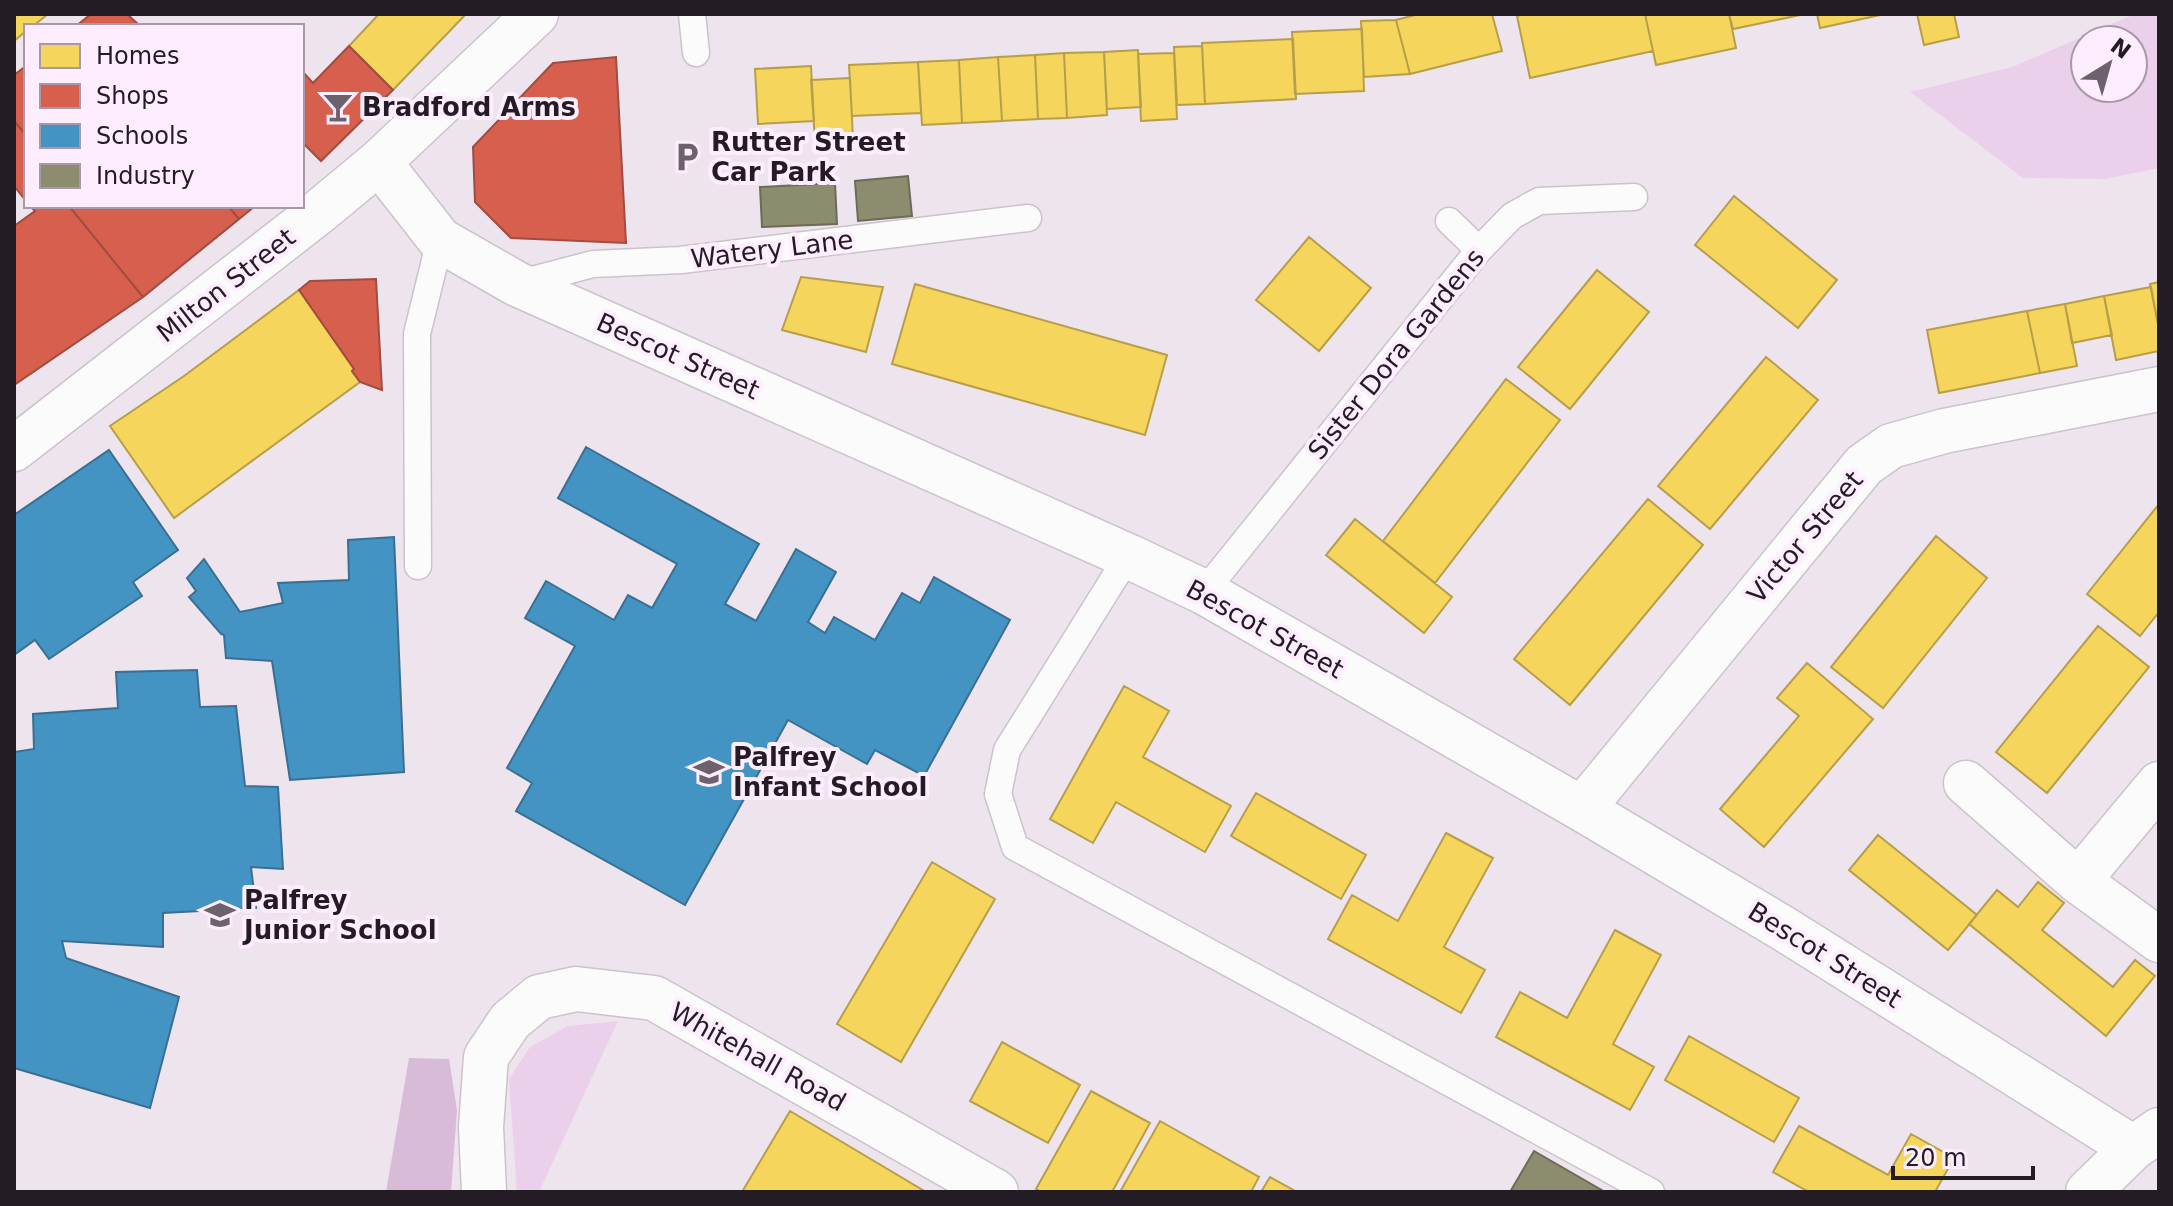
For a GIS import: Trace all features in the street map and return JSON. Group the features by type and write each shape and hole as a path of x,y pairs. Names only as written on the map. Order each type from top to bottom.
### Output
{"street":[{"name":"Milton Street","path":"14,449 270,251 379,162 536,14"},
{"name":"Bescot Street","path":"379,162 440,240 517,284 1204,592 2146,1139"},
{"name":"Victor Street","path":"1582,809 1864,465 1891,446 1944,431 2159,389"},
{"path":"1966,783 2078,881 2159,940"},
{"path":"2078,881 2159,784"},
{"name":"Whitehall Road","path":"484,1192 481,1127 486,1057 510,1021 539,997 576,989 654,998 996,1192"},
{"path":"2088,1192 2146,1139"}],"lane":[{"path":"692,14 696,53"},
{"name":"Sister Dora Gardens","path":"1204,592 1479,250 1512,216 1539,201 1634,197"},
{"name":"Watery Lane","path":"517,284 593,264 704,248 1028,218"},
{"path":"1449,221 1479,250"},
{"path":"418,566 417,334 440,240"},
{"path":"1128,556 1007,750 998,794 1015,847 1651,1192"}],"shaded area":[{"path":"2135,14 2159,14 2159,168 2105,179 2023,178 1910,92 2012,67 2069,42 2069,104 2149,104 2149,24 2112,24"},
{"path":"618,1021 539,1192 517,1192 509,1079 530,1047 568,1026"},
{"path":"409,1058 449,1059 457,1110 451,1192 386,1192"}],"building: Homes":[{"path":"14,14 48,14 36,24 24,24 24,33 14,41"},
{"path":"379,14 466,14 393,90 349,46"},
{"path":"1419,14 1492,14 1502,51 1410,74 1396,20"},
{"path":"1645,14 1653,51 1530,78 1517,16"},
{"path":"1645,14 1729,14 1736,48 1656,65"},
{"path":"1729,14 1805,14 1733,29"},
{"path":"1817,14 1885,14 1820,28"},
{"path":"1917,14 1954,14 1959,37 1924,45"},
{"path":"1396,20 1410,74 1364,77 1361,21"},
{"path":"1362,29 1364,91 1295,94 1292,32"},
{"path":"1293,39 1296,99 1205,104 1202,43"},
{"path":"1202,46 1205,104 1177,105 1174,47"},
{"path":"1138,50 1141,107 1107,109 1104,52"},
{"path":"1104,52 1107,115 1067,118 1064,53"},
{"path":"1064,53 1067,118 1038,119 1035,55"},
{"path":"1174,53 1177,119 1141,121 1138,54"},
{"path":"1035,55 1038,119 1002,121 998,57"},
{"path":"998,57 1002,121 962,123 959,60"},
{"path":"959,60 962,123 922,125 918,62"},
{"path":"918,62 921,113 852,116 849,65"},
{"path":"811,66 814,121 758,124 755,69"},
{"path":"850,78 853,139 815,141 811,80"},
{"path":"1734,196 1837,280 1798,328 1695,245"},
{"path":"1309,237 1371,288 1319,351 1256,300"},
{"path":"1597,270 1649,312 1570,409 1518,367"},
{"path":"801,277 883,287 866,352 782,330"},
{"path":"2159,282 2159,330 2150,284"},
{"path":"915,284 1167,355 1145,435 892,364"},
{"path":"2151,287 2159,330 2159,351 2116,360 2104,296"},
{"path":"299,290 360,382 174,518 110,426 184,376"},
{"path":"2104,296 2112,335 2072,343 2065,304"},
{"path":"2065,304 2077,366 2040,373 2027,311"},
{"path":"2027,311 2040,373 1939,393 1927,330"},
{"path":"1766,357 1818,400 1710,529 1658,486"},
{"path":"1506,379 1560,420 1435,583 1383,541"},
{"path":"1648,499 1703,545 1570,705 1514,659"},
{"path":"2159,504 2159,612 2140,636 2087,594"},
{"path":"1355,519 1452,597 1424,633 1326,555"},
{"path":"1936,536 1987,578 1883,708 1831,667"},
{"path":"2098,626 2149,667 2047,793 1996,752"},
{"path":"1807,663 1873,719 1764,847 1720,809 1799,716 1777,698"},
{"path":"1124,686 1169,711 1143,757 1231,806 1205,852 1116,802 1093,843 1050,819"},
{"path":"1256,793 1366,855 1341,899 1231,836"},
{"path":"1446,833 1493,858 1444,947 1485,970 1461,1013 1328,939 1352,895 1398,921"},
{"path":"1878,835 1977,915 1948,950 1849,870"},
{"path":"932,862 995,899 901,1062 837,1024"},
{"path":"2038,882 2064,903 2042,930 2113,987 2135,960 2155,976 2106,1036 1969,924 1997,890 2018,907"},
{"path":"1615,930 1661,955 1613,1044 1654,1067 1630,1110 1496,1037 1520,992 1567,1018"},
{"path":"1689,1036 1799,1098 1774,1142 1665,1080"},
{"path":"1002,1042 1080,1085 1048,1143 970,1101"},
{"path":"1091,1091 1150,1123 1112,1192 1041,1192 1036,1189"},
{"path":"790,1111 926,1192 742,1192"},
{"path":"1160,1121 1259,1177 1251,1192 1120,1192"},
{"path":"1799,1126 1888,1175 1911,1134 1954,1158 1935,1192 1809,1192 1773,1172"},
{"path":"1270,1177 1297,1192 1261,1192"}],"building: Shops":[{"path":"91,14 127,14 138,24 78,24"},
{"name":"Bradford Arms","path":"349,46 393,90 321,161 304,144 304,73 313,83"},
{"path":"616,57 626,243 511,238 475,202 473,147 553,63"},
{"path":"24,68 24,133 14,121 14,75"},
{"path":"14,121 24,133 24,198 14,186"},
{"path":"32,208 71,208 143,297 14,385 14,226 35,211"},
{"path":"71,208 230,208 239,219 143,297"},
{"path":"230,208 253,208 239,219"},
{"path":"376,279 382,390 360,382 299,290 310,281"}],"building: Schools":[{"path":"586,447 759,544 725,604 756,621 796,549 836,572 808,622 825,633 834,617 875,640 902,593 920,603 934,577 1010,620 924,776 875,750 867,764 788,720 685,905 516,811 532,783 507,768 575,646 525,618 546,581 614,620 628,595 652,608 677,564 558,498"},
{"path":"109,450 178,550 133,582 142,596 49,659 35,640 14,655 14,515"},
{"path":"394,537 404,772 290,780 272,661 226,658 224,635 189,597 196,591 187,578 204,559 240,612 283,603 278,583 349,580 348,540"},
{"path":"197,670 200,707 236,706 245,786 278,787 283,869 251,867 256,908 163,913 163,947 62,941 66,958 179,997 150,1108 14,1068 14,752 34,749 33,714 118,708 116,672"}],"building: Industry":[{"path":"908,176 912,216 858,221 855,181"},
{"path":"835,183 837,224 762,227 760,187"},
{"path":"1534,1151 1605,1192 1510,1192"}],"place":[{"name":"Bradford Arms","path":"338,107"},
{"name":"Rutter Street Car Park","path":"687,157"},
{"name":"Palfrey Infant School","path":"709,772"},
{"name":"Palfrey Junior School","path":"220,915"}]}
